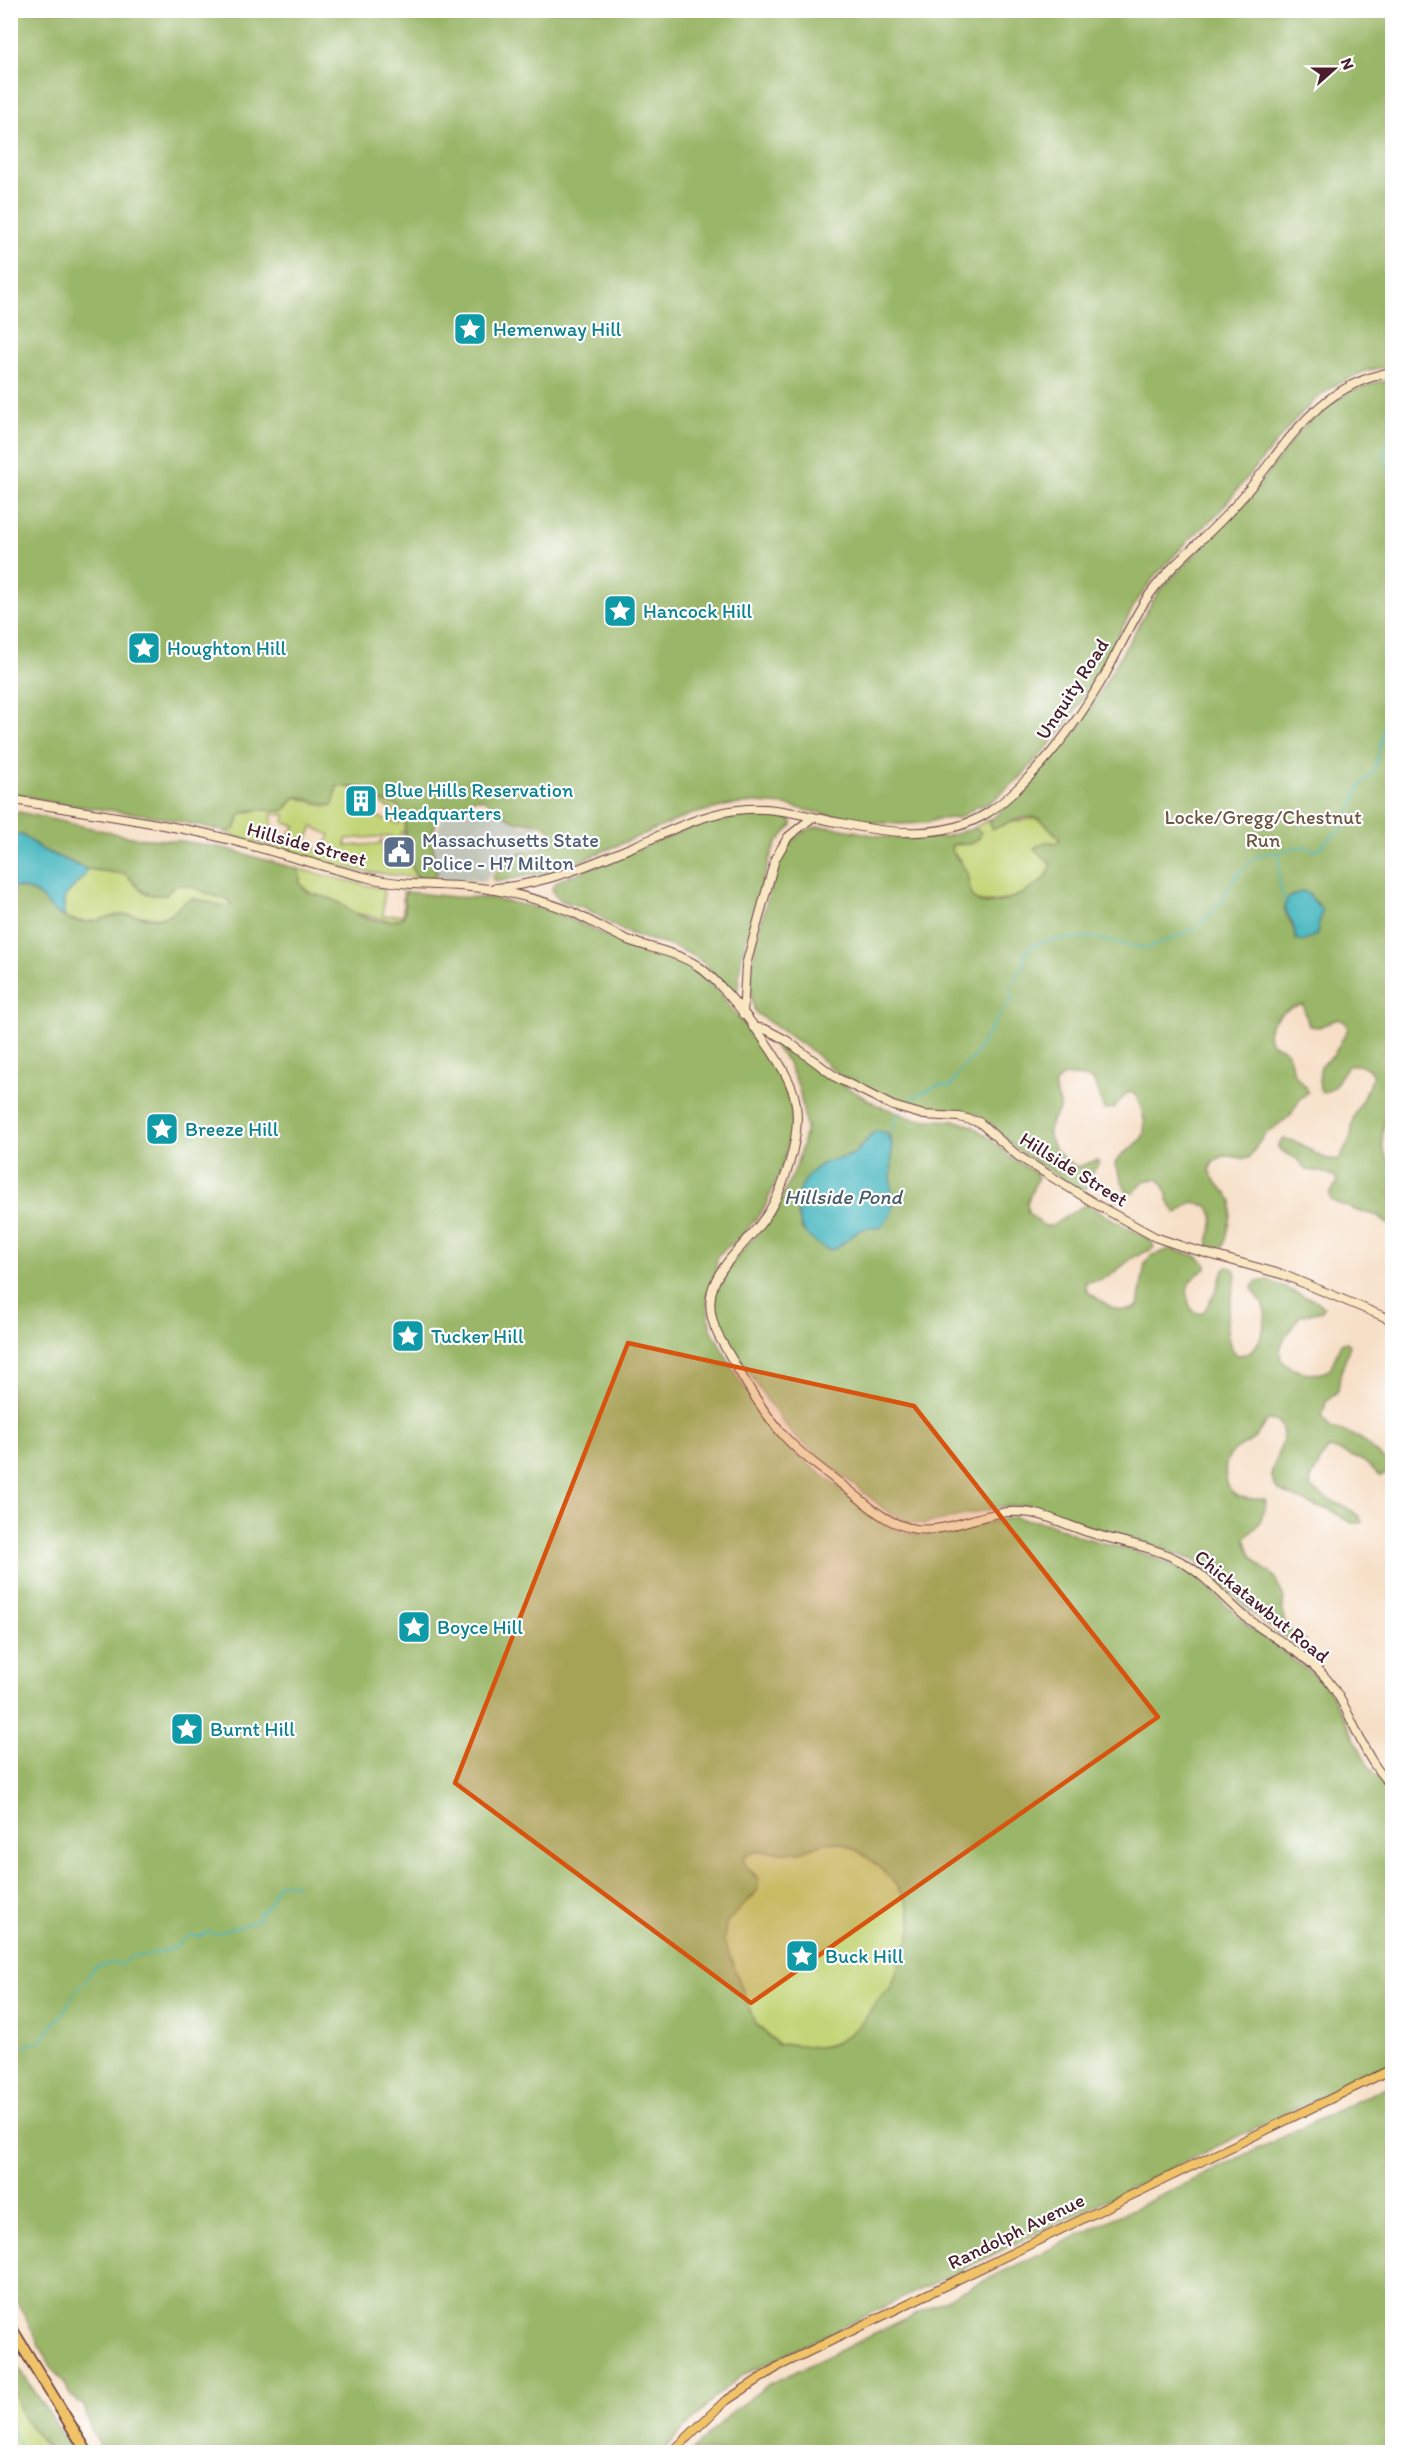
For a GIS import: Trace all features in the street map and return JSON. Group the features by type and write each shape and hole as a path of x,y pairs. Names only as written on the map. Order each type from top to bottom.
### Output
{"highway":[{"path":"10,2326 87,2452"},
{"path":"10,2338 41,2376"}],"main road":[{"name":"Unquity Road","path":"485,888 519,885 567,873 689,822 720,812 764,809 868,828 930,831 966,824 994,809 1035,771 1075,722 1157,584 1238,503 1300,424 1316,408 1343,389 1392,372"},
{"name":"Hillside Street","path":"10,799 205,834 377,880 415,885 485,888 561,908 620,937 690,961 710,975 742,1014"},
{"path":"742,1014 746,965 775,859 788,837 813,817"},
{"name":"Chickatawbut Road","path":"742,1014 778,1060 790,1081 797,1106 797,1137 769,1212 724,1266 713,1289 711,1306 714,1325 719,1337 779,1430 798,1450 886,1518 900,1525 930,1529 1000,1513 1027,1512 1096,1535 1149,1548 1184,1563 1207,1580 1247,1618 1302,1657 1325,1677 1341,1699 1371,1761 1392,1786"},
{"name":"Hillside Street","path":"753,1027 765,1029 790,1042 841,1081 893,1106 924,1115 959,1117 979,1122 1021,1158 1151,1235 1178,1245 1284,1275 1392,1320"},
{"name":"Randolph Avenue","path":"672,2452 724,2402 779,2366 1392,2068"}],"highlighted area":[{"path":"628,1343 914,1406 1158,1717 751,2003 455,1783"}],"shaded area":[{"path":"497,808 509,819 523,825 537,825 537,847 507,856 485,881 438,879 434,841 442,817 456,810"}],"green space":[{"path":"11,11 1392,11 1392,366 1365,371 1335,385 1315,400 1294,421 1218,513 1155,576 1135,604 1093,683 1063,729 1021,777 988,804 976,807 959,818 937,819 927,823 858,822 785,805 756,803 730,805 689,815 559,870 495,882 492,878 504,864 518,854 546,845 552,837 551,831 539,824 514,820 489,802 476,798 459,806 444,808 438,814 432,838 437,873 434,878 419,878 414,873 405,844 405,819 398,806 378,800 365,788 337,786 331,806 300,797 294,798 284,811 244,812 239,816 235,829 228,832 154,816 61,804 11,793"},
{"name":"Locke/Gregg/Chestnut Run","path":"1392,381 1392,1097 1384,1122 1383,1141 1387,1157 1392,1162 1392,1223 1387,1224 1379,1216 1332,1201 1329,1195 1338,1182 1335,1178 1324,1173 1306,1170 1296,1158 1277,1146 1284,1139 1300,1144 1325,1158 1340,1159 1351,1136 1353,1119 1373,1077 1364,1066 1348,1066 1333,1088 1323,1093 1320,1090 1321,1065 1333,1056 1348,1029 1345,1022 1338,1019 1319,1027 1309,1026 1303,1005 1291,1008 1278,1017 1269,1028 1268,1035 1271,1043 1287,1051 1295,1075 1308,1092 1300,1099 1290,1116 1264,1135 1249,1158 1224,1156 1213,1163 1210,1169 1211,1175 1232,1201 1225,1243 1223,1247 1215,1250 1209,1242 1213,1220 1208,1206 1192,1202 1177,1213 1170,1205 1164,1187 1158,1179 1146,1180 1133,1193 1126,1191 1115,1163 1141,1139 1145,1125 1139,1102 1133,1093 1127,1093 1115,1107 1104,1110 1094,1081 1070,1076 1059,1079 1056,1083 1055,1091 1060,1107 1049,1128 1054,1146 1062,1157 1078,1167 1097,1160 1099,1163 1089,1177 1087,1188 1084,1190 1077,1188 1017,1150 991,1124 977,1114 924,1109 869,1090 841,1076 813,1052 756,1013 752,999 753,961 777,865 783,852 792,841 809,829 822,826 885,837 934,838 977,829 981,832 977,840 970,844 952,845 951,850 967,873 970,891 975,900 994,903 1007,900 1020,895 1043,880 1051,863 1034,848 1045,842 1058,843 1060,837 1038,818 1018,819 993,829 989,822 1035,779 1080,726 1158,592 1247,501 1301,429 1320,411 1351,391 1377,382","holes":["1307,893 1319,905 1321,913 1295,936 1285,911 1285,903"]},
{"path":"337,786 365,788 378,800 398,806 405,819 405,844 416,877 419,878 359,871 239,838 225,832 237,825 241,814 261,809 284,811 296,797 327,807 334,802","holes":["377,802 401,814 399,824 372,815","271,814 285,815 284,823 296,826 282,841 273,828","313,827 330,835 322,852 305,844","404,831 404,865 395,865 394,839 401,838 401,832","391,836 393,866 384,863 382,840 378,844 346,846 346,839"]},
{"path":"10,810 136,838 181,841 223,848 297,869 300,874 300,883 307,891 332,899 358,915 378,920 391,921 403,917 407,892 488,898 553,911 628,946 692,968 719,992 777,1067 791,1104 793,1125 782,1167 765,1207 744,1233 717,1256 716,1268 707,1298 710,1327 738,1378 770,1426 798,1456 888,1526 901,1532 925,1536 1013,1517 1051,1524 1081,1537 1145,1554 1182,1569 1202,1582 1246,1624 1322,1681 1335,1700 1368,1766 1392,1793 1392,2062 745,2374 721,2392 661,2452 103,2452 90,2427 84,2406 70,2395 64,2382 52,2369 11,2290 11,887 23,888 32,892 64,918 80,922 125,915 166,917 184,902 192,899 222,906 232,905 228,899 183,885 174,885 166,895 151,895 142,891 126,874 86,869 43,850 23,835 11,834","holes":["824,1843 846,1844 874,1863 897,1886 910,1913 911,1932 908,1941 902,1951 891,1987 878,1999 863,2021 848,2035 822,2047 778,2045 755,2023 724,1941 726,1923 758,1890 758,1879 743,1859 748,1854 761,1851 800,1852"]},
{"path":"765,814 781,815 792,821 792,825 776,844 769,860 741,959 736,991 694,956 619,929 585,908 561,900 552,888 558,881 699,824"},
{"path":"1036,818 1060,837 1058,843 1050,842 1042,857 1051,863 1049,872 1043,881 1008,899 995,902 974,900 960,860 951,850 952,845 972,844 980,837 974,828 971,829 991,819 989,822 996,828 1006,823"},
{"path":"86,869 126,874 142,891 151,895 166,895 174,885 183,885 228,899 233,905 226,907 204,901 177,908 166,916 159,917 118,915 101,920 80,921 64,917 66,895 85,875"},
{"path":"297,869 384,889 383,916 403,915 403,892 407,892 405,894 405,916 392,921 355,913 331,899 309,893 300,883"},
{"path":"771,1038 794,1050 834,1080 877,1105 914,1119 957,1121 972,1126 1010,1157 1037,1174 1038,1177 1027,1203 1028,1213 1044,1226 1052,1226 1087,1205 1152,1241 1154,1247 1151,1250 1141,1253 1105,1278 1085,1282 1087,1291 1111,1307 1124,1310 1138,1306 1145,1263 1151,1256 1169,1249 1196,1256 1206,1264 1206,1269 1190,1282 1187,1292 1191,1307 1198,1313 1203,1313 1224,1269 1228,1267 1234,1269 1236,1275 1227,1327 1231,1347 1237,1355 1247,1354 1255,1347 1263,1329 1264,1308 1252,1287 1256,1282 1268,1280 1317,1301 1324,1307 1322,1311 1300,1316 1283,1341 1280,1356 1283,1362 1291,1368 1314,1374 1330,1369 1341,1344 1347,1342 1350,1345 1340,1375 1338,1391 1326,1402 1322,1416 1330,1428 1361,1439 1392,1467 1390,1472 1381,1476 1363,1461 1331,1448 1327,1449 1310,1485 1322,1496 1354,1512 1362,1523 1351,1523 1329,1509 1320,1508 1276,1488 1271,1475 1281,1447 1283,1433 1277,1421 1267,1420 1254,1438 1231,1454 1226,1464 1227,1483 1233,1493 1243,1498 1265,1500 1266,1504 1260,1522 1245,1539 1251,1555 1274,1576 1284,1598 1283,1612 1286,1624 1293,1633 1305,1640 1306,1646 1302,1649 1260,1620 1196,1561 1029,1505 999,1507 925,1524 908,1522 888,1512 794,1436 769,1403 718,1325 714,1306 716,1288 733,1261 773,1216 796,1167 805,1135 806,1127 799,1088 787,1061 770,1041","holes":["871,1134 889,1134 892,1144 893,1205 880,1228 867,1228 856,1232 837,1247 802,1230 796,1203 814,1169 827,1162 854,1154"]},
{"path":"839,1842 869,1858 897,1886 910,1913 911,1932 902,1951 891,1987 854,2030 843,2039 822,2047 779,2045 755,2023 724,1941 726,1923 732,1914 754,1896 757,1876 746,1866 743,1859 748,1854 758,1852 800,1852 824,1843"},
{"path":"1392,2084 1392,2452 691,2452 734,2410 768,2385"},
{"path":"10,2354 74,2452 52,2452 24,2419 11,2384"},
{"path":"10,2384 20,2407 42,2443 52,2452 11,2452"}],"water":[{"path":"11,834 22,835 43,850 86,869 85,875 66,895 64,917 51,908 38,894 23,888 11,887"},
{"path":"1303,891 1322,910 1317,934 1303,942 1296,939 1293,924 1284,908 1288,898"},
{"name":"Hillside Pond","path":"876,1131 885,1132 892,1143 893,1205 891,1215 880,1228 858,1231 832,1250 823,1247 809,1237 801,1225 798,1215 798,1197 801,1188 810,1173 817,1167 853,1154"}],"waterway":[{"path":"1392,433 1383,454 1392,478"},
{"path":"904,1105 914,1097 938,1085 950,1087 962,1068 973,1058 999,1015 1011,1002 1012,983 1023,966 1025,953 1033,946 1044,941 1091,937 1147,949 1196,928 1222,901 1233,879 1257,856 1305,846 1314,851 1344,828 1360,786 1375,769 1392,691"},
{"path":"1279,854 1279,881 1285,903"},
{"path":"889,1134 899,1112"},
{"path":"10,2057 27,2045 41,2041 65,2010 76,1990 85,1983 90,1972 97,1966 114,1963 120,1965 132,1956 175,1948 190,1935 201,1936 209,1932 215,1934 255,1921 259,1919 260,1912 268,1905 279,1884 287,1883 297,1886"},
{"path":"10,2423 24,2452"}],"place":[{"name":"Hemenway Hill","path":"470,329"},
{"name":"Hancock Hill","path":"620,611"},
{"name":"Houghton Hill","path":"144,648"},
{"name":"Blue Hills Reservation Headquarters","path":"361,801"},
{"name":"Massachusetts State Police - H7 Milton","path":"399,852"},
{"name":"Breeze Hill","path":"162,1129"},
{"name":"Tucker Hill","path":"408,1336"},
{"name":"Boyce Hill","path":"414,1627"},
{"name":"Burnt Hill","path":"187,1729"},
{"name":"Buck Hill","path":"802,1956"}]}
